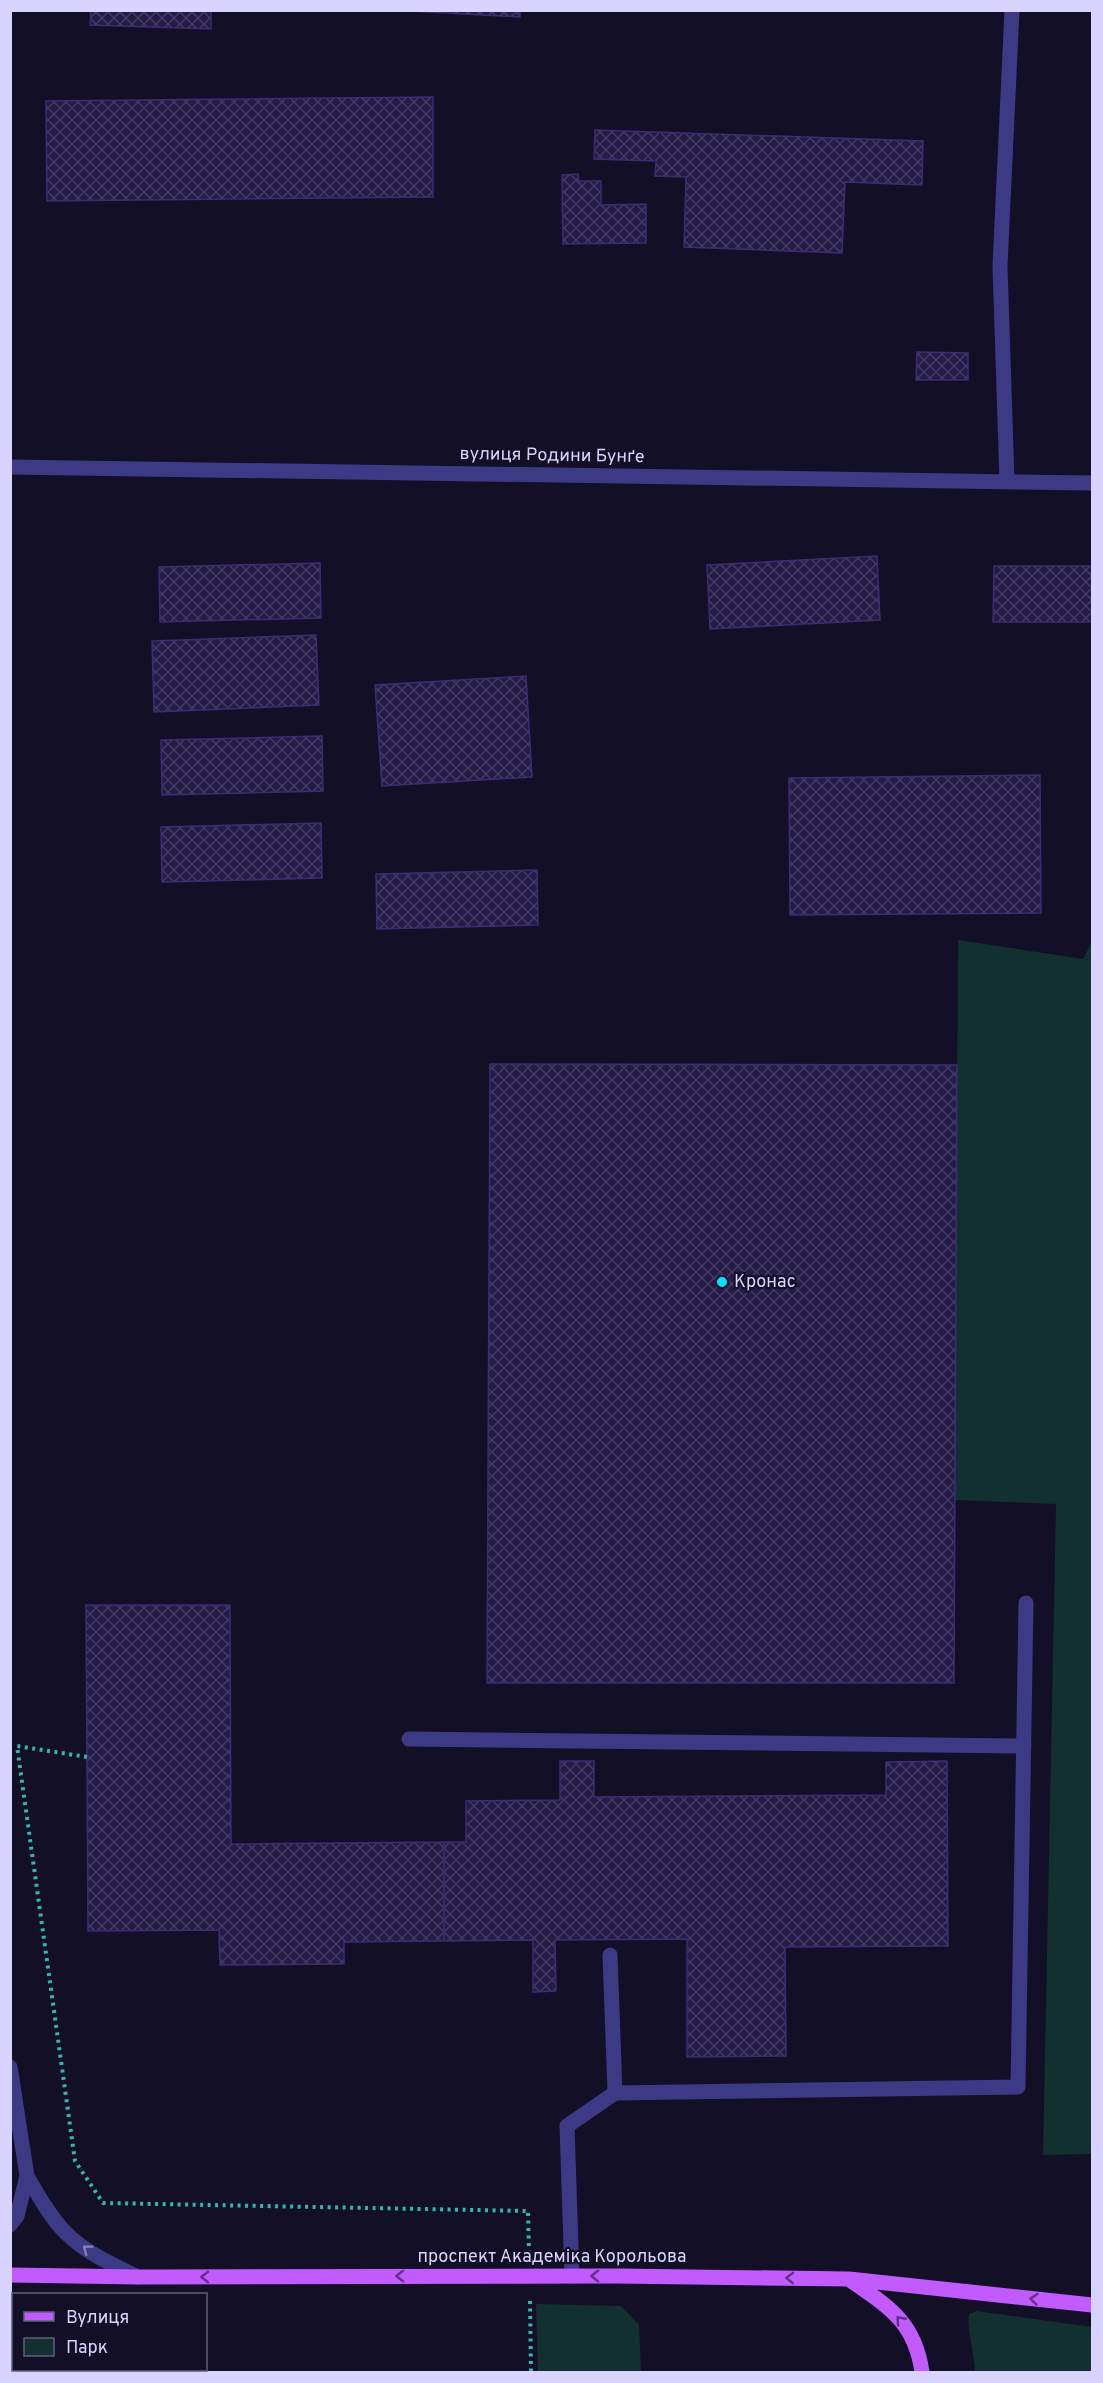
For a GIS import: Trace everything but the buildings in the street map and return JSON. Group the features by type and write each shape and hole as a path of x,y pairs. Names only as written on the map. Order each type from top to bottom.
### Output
{"main road":[{"name":"проспект Академіка Корольова","path":"10,2275 849,2279 1092,2305"},
{"path":"849,2279 884,2303 905,2323 919,2352 922,2373"}],"street":[{"path":"1006,482 1000,266 1012,10"},
{"name":"вулиця Родини Бунґе","path":"10,467 1092,483"},
{"path":"572,2276 567,2126 615,2093 1018,2087 1026,1604"},
{"path":"409,1739 1024,1746"},
{"path":"610,1955 615,2093"},
{"path":"10,2067 27,2176 17,2216 10,2225"},
{"path":"27,2176 66,2234 99,2258 138,2277"}],"path":[{"path":"87,1757 17,1746 75,2161 103,2203 528,2211"}],"green space":[{"path":"958,940 1083,959 1092,942 1092,2154 1043,2155 1056,1504 955,1500"},
{"path":"536,2304 621,2306 639,2325 641,2372 538,2372"},
{"path":"977,2311 1092,2327 1092,2372 975,2372 968,2319 969,2314"}],"place":[{"name":"Кронас","path":"722,1282"}]}
